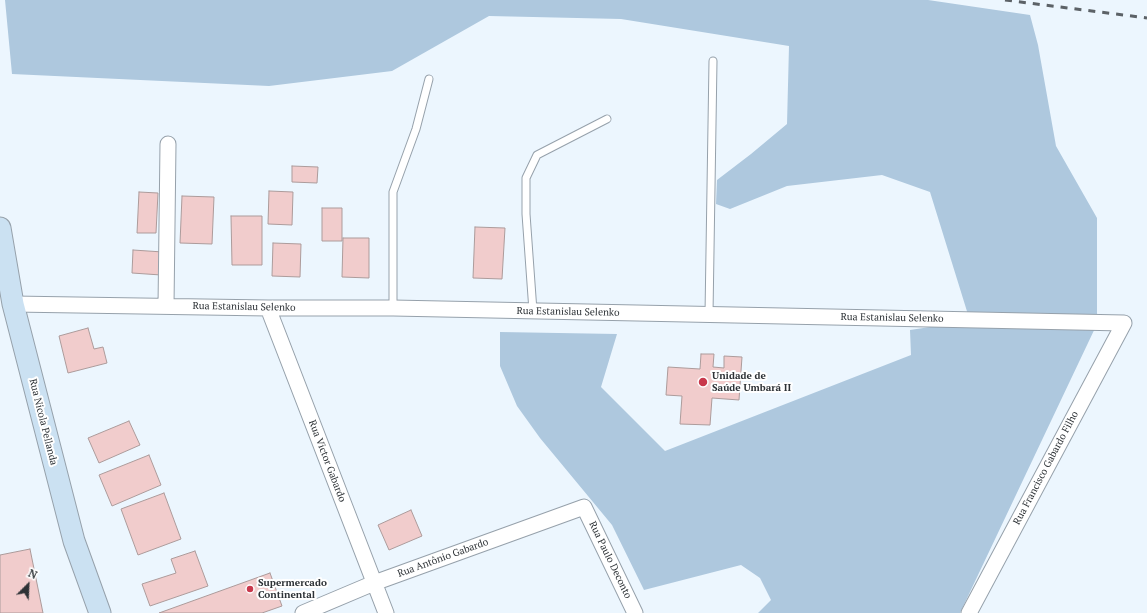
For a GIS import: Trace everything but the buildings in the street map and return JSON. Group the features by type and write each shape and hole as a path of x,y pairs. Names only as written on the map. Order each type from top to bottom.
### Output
{"main road":[{"name":"Rua Nicola Pellanda","path":"0,228 13,304 74,541 100,613"}],"street":[{"path":"166,306 168,144"},
{"name":"Rua Estanislau Selenko","path":"13,304 268,308 393,308 1124,323"},
{"name":"Rua Victor Gabardo","path":"268,308 386,613"},
{"name":"Rua Francisco Gabardo Filho","path":"969,613 1124,323"},
{"name":"Rua Antônio Gabardo","path":"303,613 374,583 584,507"},
{"name":"Rua Paulo Deconto","path":"584,507 635,613"}],"lane":[{"path":"709,314 713,61"},
{"path":"393,308 393,192 416,129 429,79"},
{"path":"533,311 526,214 526,178 537,155 607,119"}],"shaded area":[{"path":"5,0 928,0 1030,15 1038,45 1056,146 1097,218 1097,324 960,613 758,613 771,600 760,578 741,565 644,590 612,525 540,438 517,406 500,366 500,332 617,334 601,387 665,451 911,355 910,330 970,321 930,192 882,175 787,186 730,209 716,204 717,180 787,124 789,46 621,19 489,16 392,71 269,86 12,74"}],"railway":[{"path":"1005,0 1147,18"}],"place":[{"name":"Unidade de Saúde Umbará II","path":"703,382"},
{"name":"Supermercado Continental","path":"250,589"}]}
